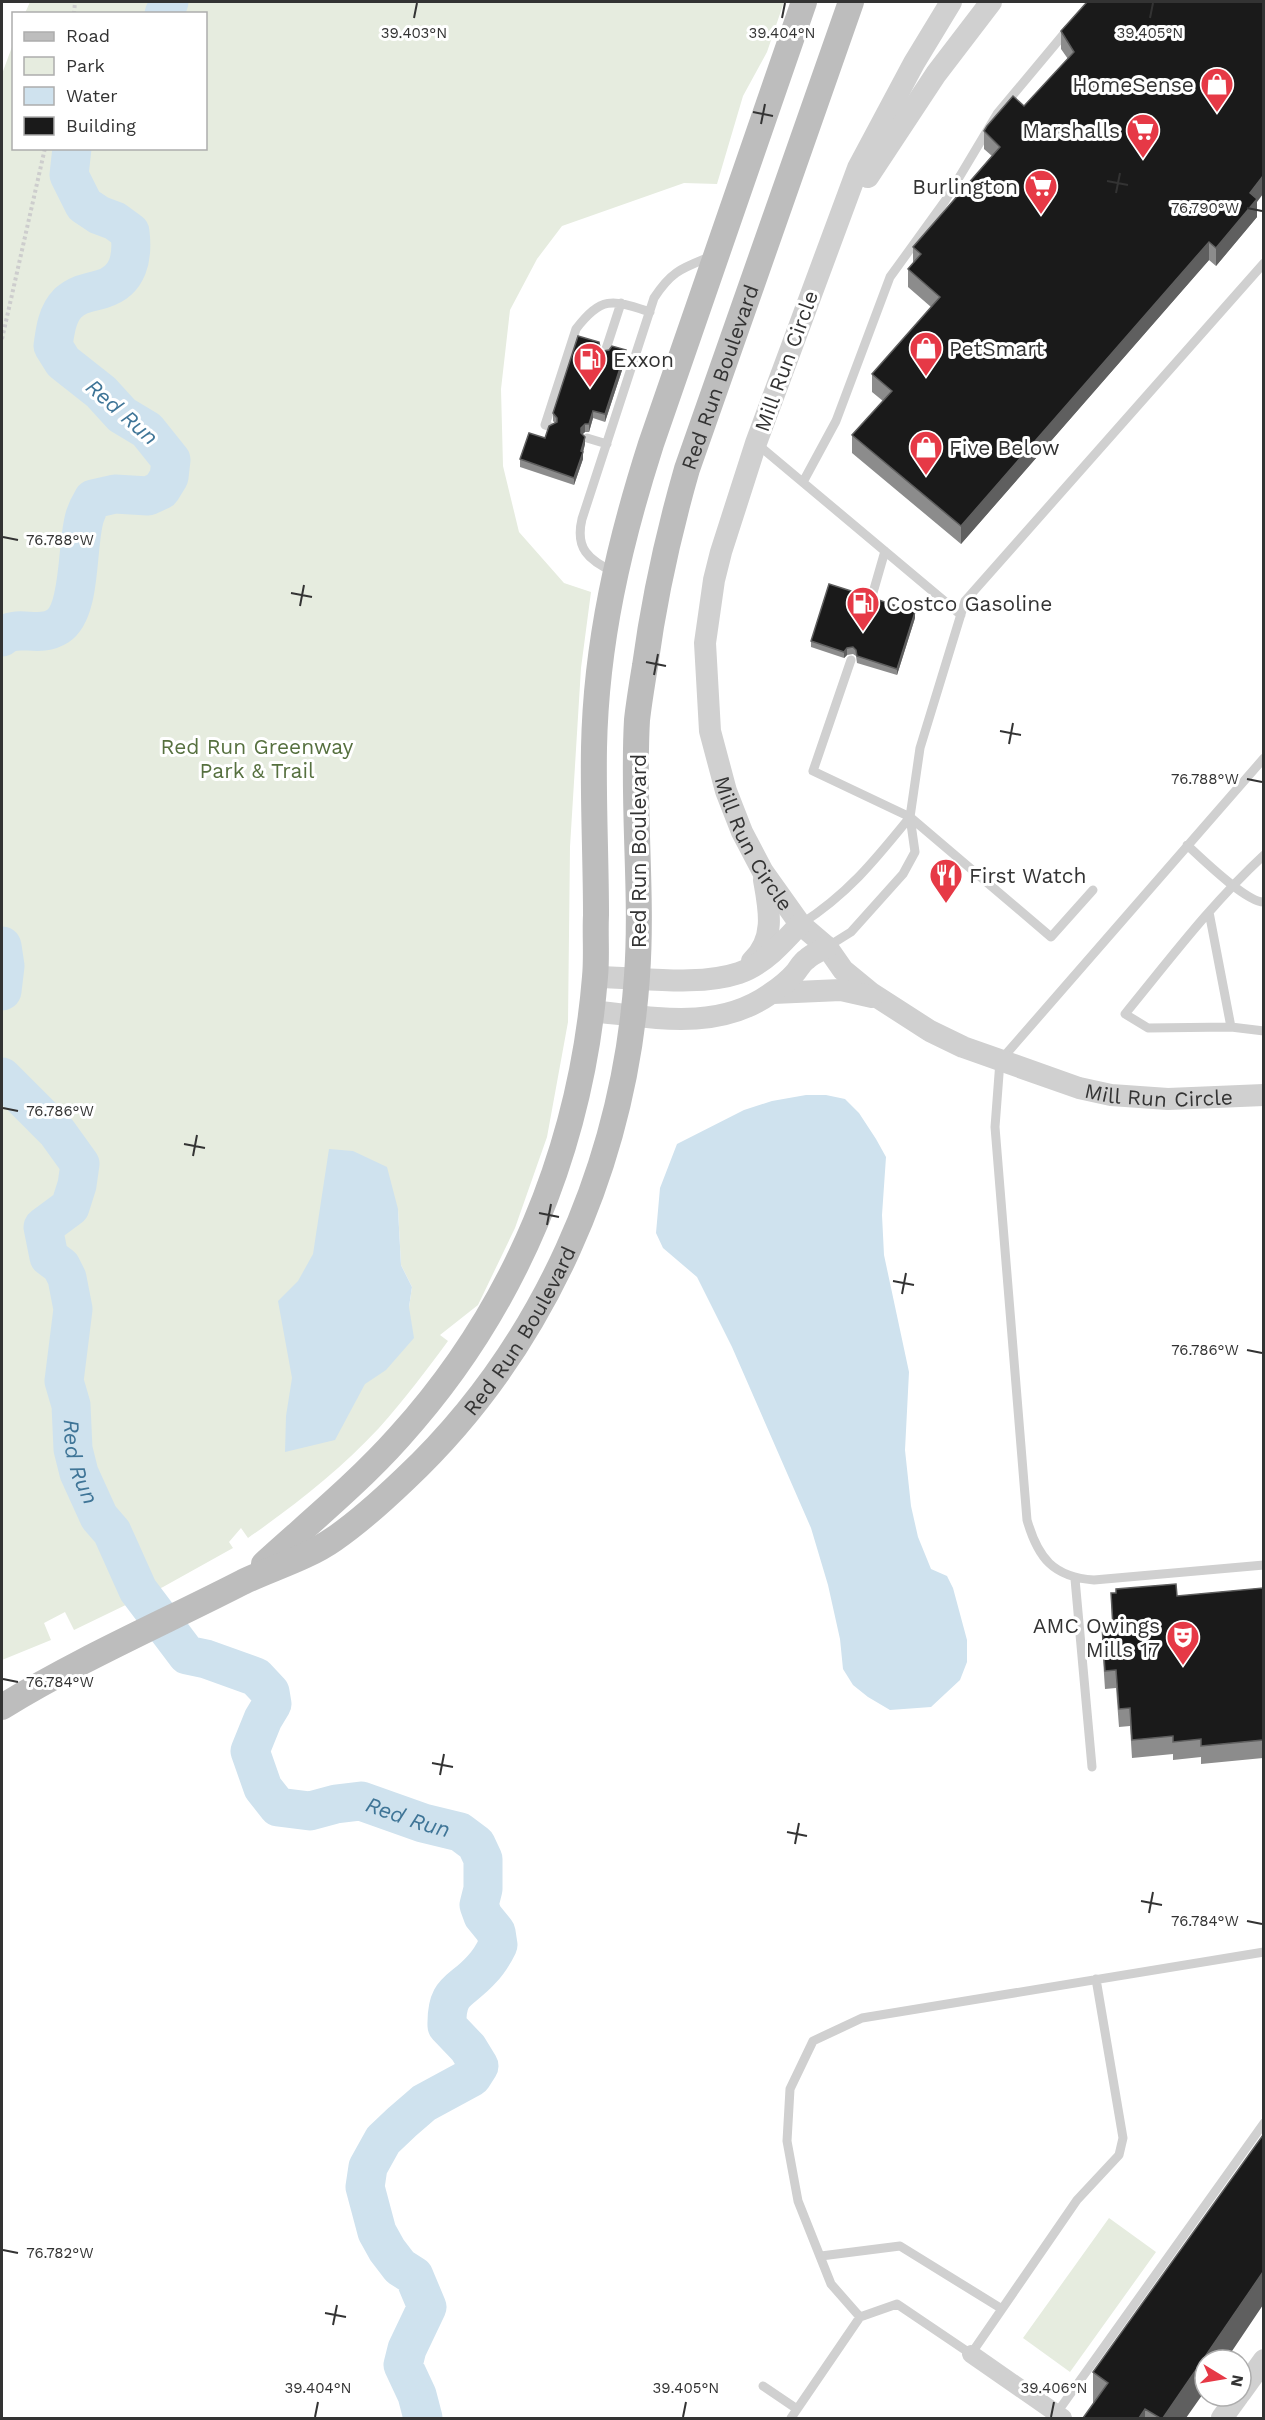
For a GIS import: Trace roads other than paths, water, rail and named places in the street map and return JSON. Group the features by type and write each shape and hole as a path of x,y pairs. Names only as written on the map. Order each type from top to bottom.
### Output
{"main road":[{"name":"Red Run Boulevard","path":"246,1581 366,1471 434,1396 499,1299 527,1244 552,1185 569,1131 584,1066 595,977 594,748 606,614 634,498 651,444 804,2"},
{"name":"Red Run Boulevard","path":"2,1707 32,1688 88,1659 332,1541 385,1499 459,1423 499,1370 533,1318 563,1261 588,1204 609,1139 626,1071 637,977 638,718 652,610 665,549 687,469 851,2"},
{"name":"Red Run Boulevard","path":"2,1698 32,1688"}],"street":[{"name":"Mill Run Circle","path":"951,2 914,63 858,168 821,262 739,491 714,580 705,653 710,731 726,791 742,832 763,872 800,924 827,947 843,970 882,1000 930,1031 1000,1061 1079,1088 1111,1095 1168,1099 1263,1095"},
{"name":"Mill Run Circle","path":"821,262 873,168 906,117 991,2"},
{"path":"740,973 758,956 768,933 770,912 763,872"},
{"path":"595,977 705,979 740,973 758,963 800,924"},
{"path":"591,1011 672,1020 709,1019 736,1012 756,1004 772,993 793,975 805,959 827,947"},
{"path":"772,993 841,990 882,1000"},
{"path":"971,2354 1057,2417"},
{"path":"1253,2375 1263,2360"}],"lane":[{"path":"803,482 836,422 890,277 945,201 997,114 1076,19"},
{"path":"615,572 596,562 585,552 579,534 607,444 654,298 666,279 688,266 717,254"},
{"path":"827,947 851,932 903,874 915,852 910,817 920,747 965,601 1263,263"},
{"path":"551,427 545,425 576,329 596,308 606,303 621,303 650,312"},
{"path":"605,352 621,303"},
{"path":"587,438 607,444"},
{"path":"756,443 961,615"},
{"path":"870,603 885,551"},
{"path":"851,660 813,771 910,817 1051,937 1093,890"},
{"path":"1263,758 1000,1061 994,1127 1027,1520 1033,1540 1049,1565 1075,1579 1094,1581 1263,1565"},
{"path":"800,924 826,908 850,887 910,817"},
{"path":"1187,845 1232,884 1258,902 1263,902"},
{"path":"1263,855 1232,884 1125,1014 1148,1028 1231,1027 1263,1031"},
{"path":"1209,912 1231,1027"},
{"path":"1075,1579 1092,1767"},
{"path":"860,2317 831,2284 798,2201 787,2141 790,2089 813,2041 862,2018 1263,1952"},
{"path":"791,2418 860,2317 897,2304 971,2354 1077,2200 1119,2155 1123,2138 1096,1979"},
{"path":"1057,2417 1263,2123"},
{"path":"821,2256 900,2246 1002,2309"},
{"path":"763,2386 797,2409"}],"water":[{"path":"806,1095 826,1095 845,1099 859,1113 886,1157 882,1215 884,1255 909,1372 905,1450 911,1506 918,1537 931,1569 947,1576 953,1588 967,1640 967,1662 960,1680 931,1707 890,1710 853,1685 843,1669 840,1639 828,1585 811,1528 732,1347 697,1277 663,1248 656,1233 660,1188 677,1144 744,1110 772,1101"},
{"path":"329,1149 353,1151 387,1167 398,1209 401,1265 412,1287 409,1307 414,1338 386,1370 365,1384 335,1440 285,1452 286,1416 292,1378 278,1301 298,1281 313,1254"}],"waterway":[{"name":"Red Run","path":"165,12 169,2"},
{"name":"Red Run","path":"2,637 14,631 50,630 66,618 75,591 82,528 93,499 115,494 148,496 161,490 169,477 171,460 147,430 122,415 101,392 63,362 53,346 57,323 64,307 76,297 102,289 118,280 124,274 131,250 130,232 115,221 99,215 84,205 69,175 72,150"},
{"name":"Red Run","path":"2,946 5,966 2,991"},
{"name":"Red Run","path":"2,1077 57,1132 80,1164 77,1185 70,1207 43,1227 49,1257 61,1266 67,1278 73,1309 64,1381 71,1405 73,1449 79,1473 99,1517 112,1532 138,1590 187,1655 206,1659 256,1677 270,1692 272,1704 250,1751 263,1788 278,1807 310,1811 336,1804 361,1801 423,1823 460,1832 476,1844 483,1859 483,1889 479,1905 483,1916 496,1932 498,1945 485,1966 456,1992 449,2004 447,2014 447,2026 468,2048 479,2066 472,2077 424,2103 383,2140 368,2167 365,2187 377,2232 400,2267 414,2276 427,2307 407,2349 403,2365 417,2395 423,2418"}],"place":[{"name":"HomeSense","path":"1217,113"},
{"name":"Marshalls","path":"1143,159"},
{"name":"Burlington","path":"1041,215"},
{"name":"PetSmart","path":"926,377"},
{"name":"Exxon","path":"590,388"},
{"name":"Five Below","path":"926,476"},
{"name":"Costco Gasoline","path":"863,632"},
{"name":"First Watch","path":"946,904"},
{"name":"AMC Owings Mills 17","path":"1183,1666"}],"park label":[{"name":"Red Run Greenway Park & Trail","path":"257,758"}]}
